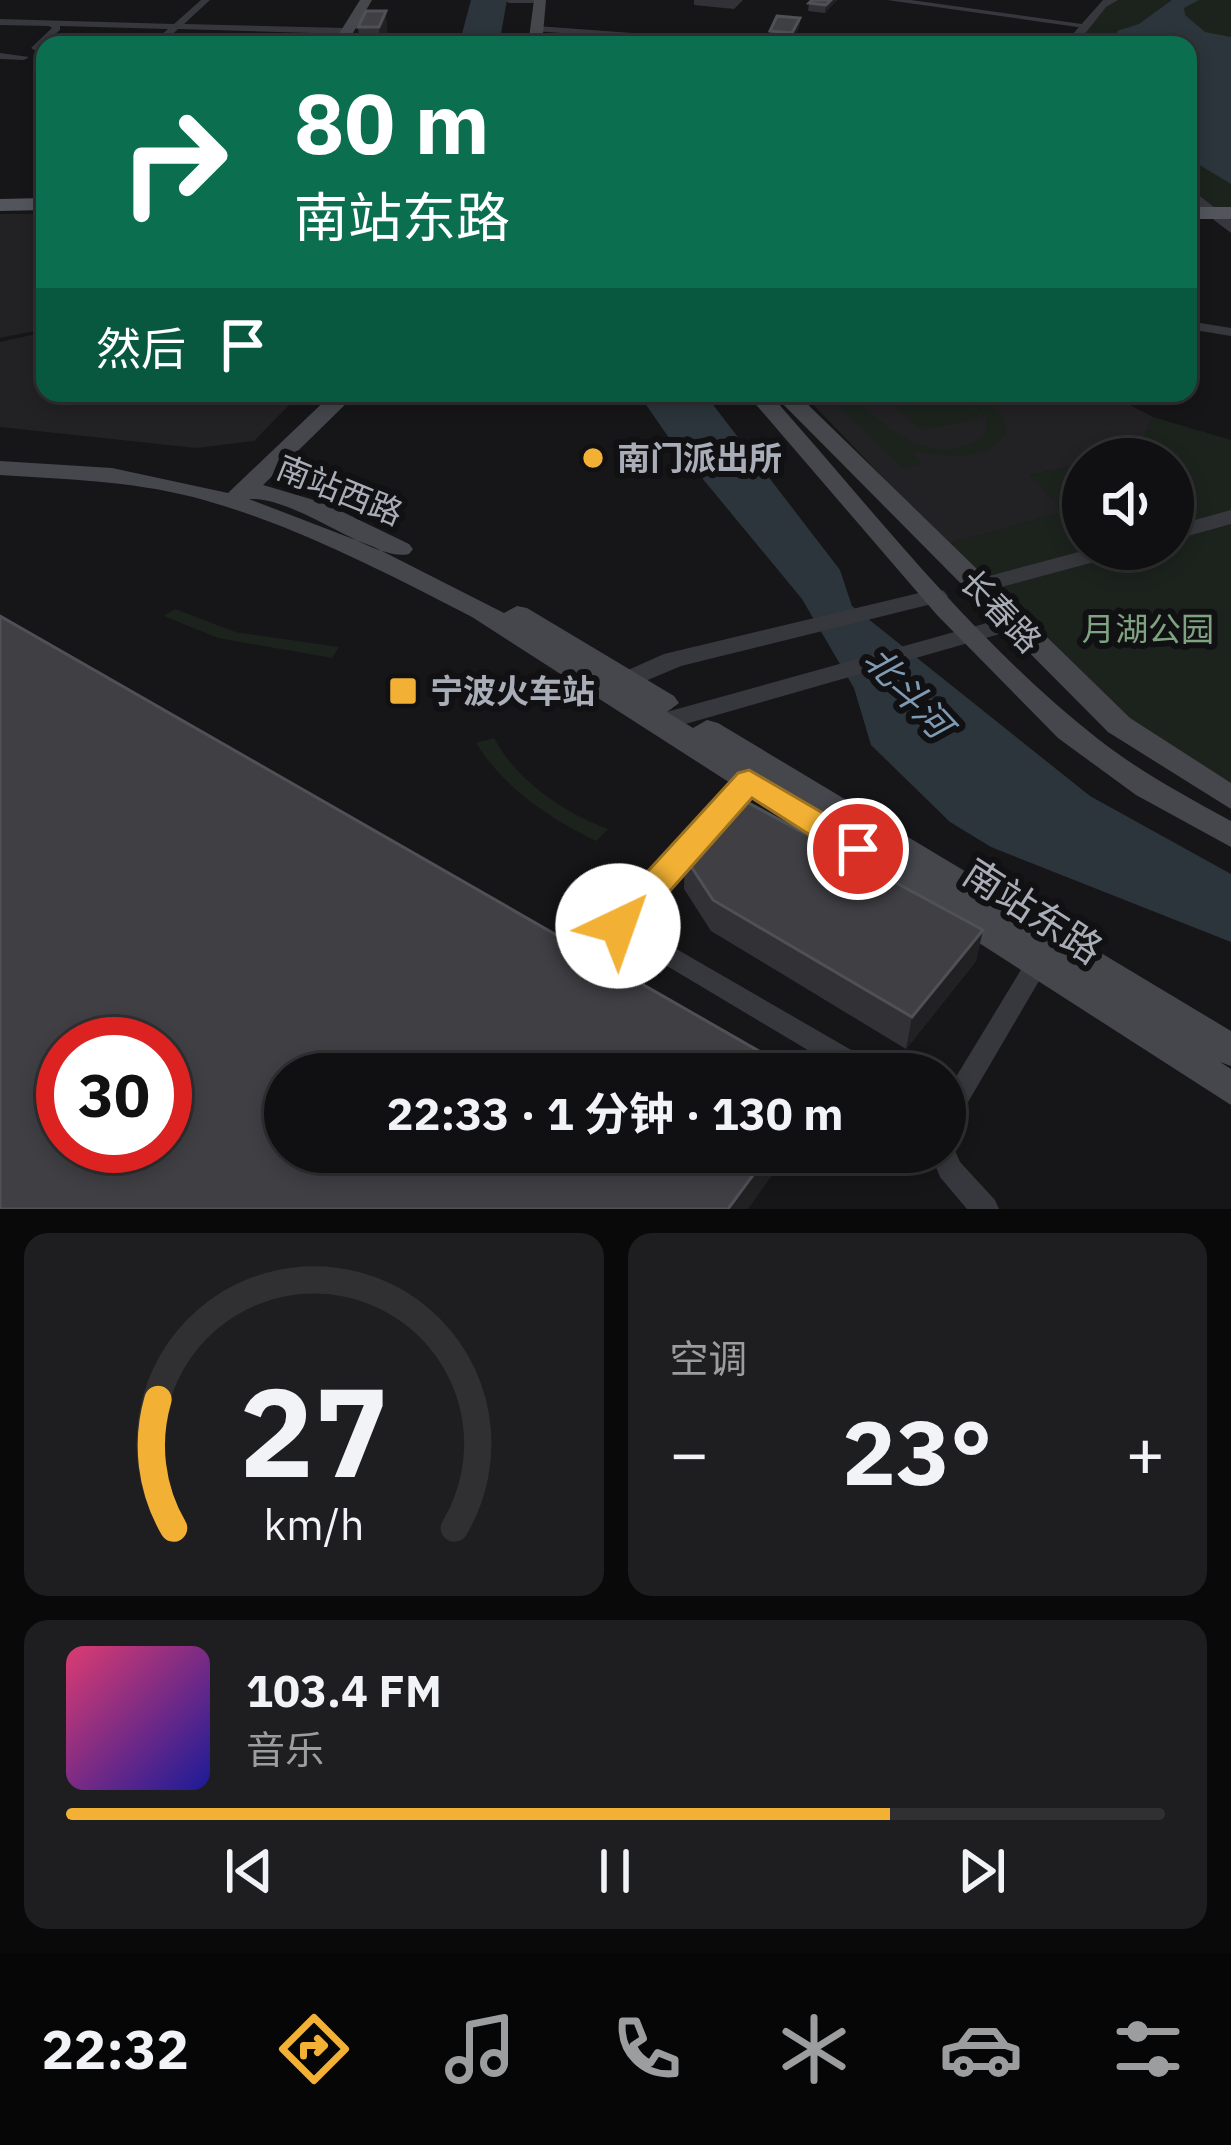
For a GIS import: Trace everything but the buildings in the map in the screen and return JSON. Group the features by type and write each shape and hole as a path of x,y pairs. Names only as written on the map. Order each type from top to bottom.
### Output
{"main road":[{"path":"344,36 366,0"},
{"path":"536,36 540,0"},
{"path":"0,201 36,201"},
{"path":"229,492 317,402"},
{"path":"229,492 335,402"},
{"name":"长春路","path":"765,402 936,596 1071,733 1162,798 1231,835"},
{"name":"长春路","path":"792,402 1119,725 1231,798"},
{"name":"南站西路","path":"0,450 147,463 229,492 365,552 616,685"},
{"name":"南站西路","path":"0,468 112,475 229,492"},
{"path":"936,596 975,587"},
{"name":"南站东路","path":"616,685 1231,1050"},
{"name":"南站东路","path":"672,718 749,781 1231,1089"}],"street":[{"path":"165,36 206,0"},
{"path":"510,0 540,0"},
{"path":"891,0 1084,25"},
{"path":"1076,36 1112,0"},
{"path":"0,22 312,36"},
{"path":"49,36 57,28 52,23"},
{"path":"537,28 605,36"},
{"path":"0,56 24,57"},
{"path":"1197,326 1231,332"},
{"path":"1194,527 1231,517"},
{"path":"975,587 1062,564"},
{"path":"616,685 673,660 936,596"},
{"path":"672,718 1012,623"},
{"path":"749,781 618,926 834,1053"},
{"path":"966,1084 1038,962"},
{"path":"953,1173 985,1209"}],"shaded area":[{"path":"0,214 36,214 36,331 0,338"},
{"path":"36,334 36,402 292,402 254,441 196,448 0,427 0,342"},
{"path":"811,402 1124,402 1153,417 1144,438 1062,438 1062,468 1030,475 1062,513 947,544"}],"green space":[{"path":"1115,0 1231,0 1231,220 1197,195 1197,36 1081,36 1098,11"},
{"path":"835,402 860,402 912,441 948,450 985,434 985,417 968,402 987,402 1002,415 1007,430 989,448 965,456 912,451 923,464 903,469"},
{"path":"890,402 964,402 983,418 921,431"},
{"name":"月湖公园","path":"1153,417 1231,440 1231,787 1125,719 947,544 1062,513 1062,570 1194,570 1194,438 1143,438"},
{"name":"月湖公园","path":"1062,468 1062,510 1029,475"},
{"path":"175,609 235,632 339,647 332,658 218,638 164,616"},
{"path":"494,738 515,768 543,793 608,829 596,841 529,800 476,743"}],"water":[{"path":"471,0 507,0 501,36 461,36"},
{"path":"1172,0 1199,0 1184,8 1185,15 1205,32 1231,37 1231,184 1197,163 1197,36 1117,36 1117,31 1139,24"},
{"name":"北斗河","path":"644,402 711,402 840,570 852,606 1090,796 1231,874 1231,942 991,847 950,822 871,745 854,688 802,599"}],"place":[{"name":"南门派出所","path":"593,458"},
{"name":"宁波火车站","path":"403,691"}],"route":[{"path":"618,926 749,781 858,849"}]}
